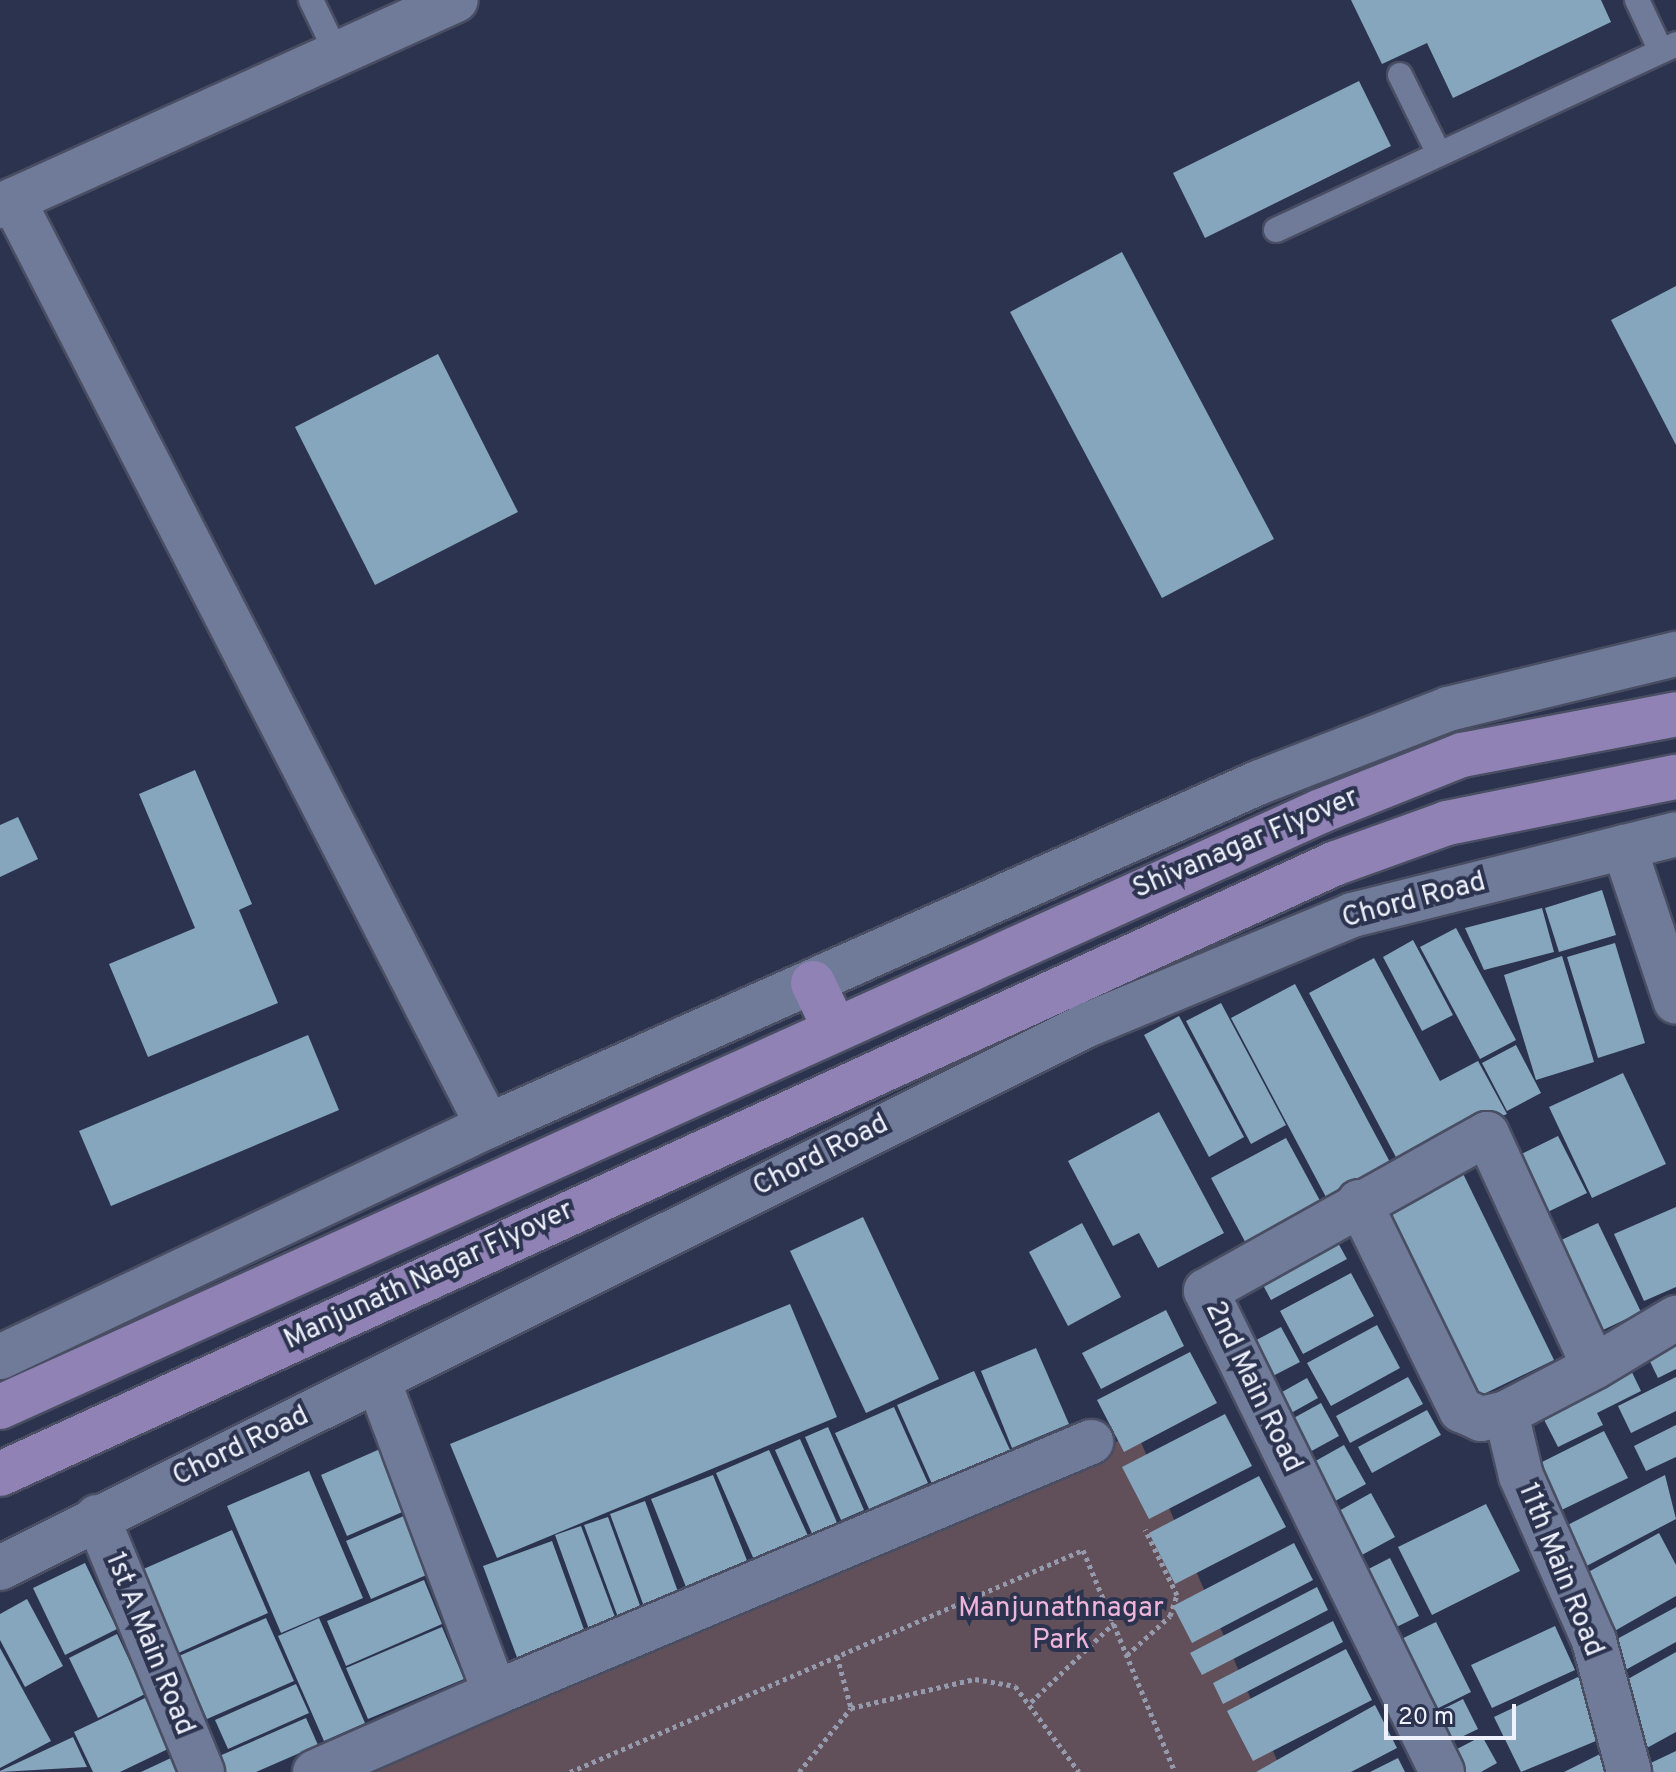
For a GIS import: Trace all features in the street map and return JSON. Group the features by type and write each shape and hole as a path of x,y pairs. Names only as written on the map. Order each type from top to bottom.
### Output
{"main road":[{"name":"Shivanagar Flyover","path":"834,1027 1321,811 1462,755 1676,714"},
{"name":"Shivanagar Flyover","path":"857,1076 1336,863 1447,823 1676,777"},
{"path":"0,1407 834,1027 813,983"},
{"name":"Manjunath Nagar Flyover","path":"0,1474 857,1076"}],"street":[{"path":"456,0 339,58 6,203 488,1126"},
{"path":"0,1357 488,1126 1357,742 1448,709 1676,654"},
{"name":"Chord Road","path":"0,1568 1087,1025 1352,915 1676,834"},
{"path":"1624,847 1676,1002"},
{"name":"2nd Main Road","path":"1442,1772 1206,1291 1359,1202 1487,1134 1594,1367"},
{"path":"1359,1202 1461,1410 1481,1419 1506,1413 1594,1367 1676,1318"},
{"path":"378,1380 495,1693"},
{"name":"11th Main Road","path":"1506,1413 1521,1476 1594,1641 1629,1772"},
{"path":"315,1772 1091,1442"},
{"name":"1st A Main Road","path":"97,1517 202,1772"}],"lane":[{"path":"311,0 339,58"},
{"path":"1276,230 1668,47 1637,0"},
{"path":"1400,75 1439,154"}],"path":[{"path":"1127,1655 1170,1616 1177,1595 1145,1529"},
{"path":"570,1772 1083,1550 1175,1772"},
{"path":"1031,1702 1114,1623"},
{"path":"837,1656 851,1708"},
{"path":"799,1772 851,1708 975,1679 1015,1686 1031,1702 1079,1772"}],"green space":[{"name":"Manjunathnagar Park","path":"1137,1433 1282,1772 349,1772"}],"building":[{"path":"1351,0 1601,0 1611,22 1453,98 1427,43 1382,64"},
{"path":"1359,81 1391,146 1205,238 1173,173"},
{"path":"1122,252 1274,539 1162,598 1010,312"},
{"path":"1676,286 1676,445 1611,320"},
{"path":"438,354 518,512 375,585 295,427"},
{"path":"195,770 252,904 239,910 278,1003 148,1057 109,964 195,928 139,794"},
{"path":"18,817 38,859 0,877 0,825"},
{"path":"1602,890 1616,935 1559,952 1545,908"},
{"path":"1542,908 1554,952 1484,970 1465,928"},
{"path":"1456,928 1516,1040 1480,1059 1420,947"},
{"path":"1413,940 1453,1015 1422,1031 1383,957"},
{"path":"1615,943 1645,1043 1598,1058 1567,957"},
{"path":"1562,956 1594,1062 1536,1080 1504,975"},
{"path":"1374,958 1440,1081 1478,1061 1507,1114 1398,1161 1309,993"},
{"path":"1295,984 1391,1164 1327,1199 1231,1018"},
{"path":"1221,1003 1286,1125 1251,1144 1186,1021"},
{"path":"1179,1016 1244,1137 1209,1157 1144,1035"},
{"path":"308,1035 339,1110 111,1206 79,1131"},
{"path":"1516,1045 1541,1093 1507,1111 1482,1063"},
{"path":"1623,1073 1666,1164 1592,1198 1549,1107"},
{"path":"1159,1112 1224,1233 1158,1268 1139,1233 1113,1246 1068,1161"},
{"path":"1558,1136 1587,1193 1527,1222 1499,1165"},
{"path":"1286,1138 1324,1208 1249,1249 1211,1178"},
{"path":"1450,1147 1554,1360 1463,1404 1359,1191"},
{"path":"1676,1207 1676,1287 1644,1301 1614,1234"},
{"path":"1323,1216 1347,1259 1271,1300 1248,1257"},
{"path":"863,1217 939,1379 866,1413 790,1251"},
{"path":"1082,1223 1121,1297 1068,1326 1029,1252"},
{"path":"1598,1223 1641,1312 1586,1338 1544,1248"},
{"path":"1351,1273 1374,1316 1303,1354 1280,1311"},
{"path":"790,1304 837,1417 497,1558 450,1444"},
{"path":"1166,1310 1184,1346 1101,1389 1082,1353"},
{"path":"1377,1325 1400,1368 1331,1406 1307,1363"},
{"path":"1281,1327 1300,1362 1246,1390 1228,1355"},
{"path":"1676,1332 1676,1369 1658,1378 1644,1349"},
{"path":"1036,1348 1069,1424 1012,1448 981,1371"},
{"path":"1190,1352 1217,1403 1124,1452 1097,1400"},
{"path":"1627,1362 1641,1391 1597,1413 1603,1425 1558,1447 1537,1406"},
{"path":"974,1371 1010,1450 932,1484 897,1405"},
{"path":"1408,1377 1423,1404 1350,1443 1336,1416"},
{"path":"1676,1377 1676,1411 1631,1433 1618,1406"},
{"path":"1307,1378 1318,1398 1266,1427 1255,1407"},
{"path":"1321,1403 1339,1436 1286,1465 1268,1432"},
{"path":"894,1407 928,1483 869,1509 835,1433"},
{"path":"1427,1410 1441,1435 1372,1473 1358,1447"},
{"path":"1225,1414 1252,1466 1149,1519 1122,1467"},
{"path":"1676,1425 1676,1457 1646,1471 1634,1446"},
{"path":"828,1427 864,1510 841,1520 805,1437"},
{"path":"1604,1431 1628,1478 1549,1516 1526,1470"},
{"path":"800,1439 839,1527 814,1538 775,1450"},
{"path":"1344,1445 1366,1484 1308,1516 1287,1477"},
{"path":"380,1449 407,1510 347,1536 321,1475"},
{"path":"769,1450 809,1538 755,1562 716,1473"},
{"path":"309,1471 363,1598 281,1633 227,1506"},
{"path":"713,1475 748,1563 686,1587 651,1499"},
{"path":"1665,1475 1676,1519 1577,1571 1556,1531"},
{"path":"1259,1476 1286,1527 1175,1584 1149,1533"},
{"path":"1371,1493 1395,1537 1336,1569 1312,1526"},
{"path":"645,1501 681,1600 646,1612 610,1514"},
{"path":"1486,1504 1520,1571 1432,1615 1398,1547"},
{"path":"406,1515 431,1573 371,1599 346,1541"},
{"path":"608,1517 642,1611 619,1620 584,1525"},
{"path":"581,1526 618,1625 591,1635 555,1535"},
{"path":"232,1530 268,1613 176,1654 139,1571"},
{"path":"1659,1533 1676,1565 1676,1596 1604,1637 1572,1581"},
{"path":"552,1541 586,1635 518,1660 483,1566"},
{"path":"1294,1543 1313,1580 1192,1643 1173,1606"},
{"path":"1390,1558 1419,1616 1372,1639 1343,1582"},
{"path":"85,1563 117,1629 65,1655 33,1588"},
{"path":"424,1580 442,1624 346,1666 327,1621"},
{"path":"1317,1587 1328,1610 1202,1675 1190,1653"},
{"path":"27,1599 63,1666 25,1687 0,1640 0,1614"},
{"path":"1676,1607 1676,1642 1620,1673 1606,1645"},
{"path":"266,1618 294,1681 207,1719 179,1656"},
{"path":"319,1618 365,1723 324,1741 278,1636"},
{"path":"1333,1621 1343,1642 1223,1704 1213,1683"},
{"path":"1436,1622 1471,1692 1418,1718 1383,1648"},
{"path":"1555,1626 1575,1670 1492,1708 1471,1665"},
{"path":"442,1627 464,1679 368,1719 346,1668"},
{"path":"117,1634 145,1694 98,1718 69,1658"},
{"path":"0,1648 51,1741 0,1768"},
{"path":"1346,1649 1372,1700 1253,1761 1227,1711"},
{"path":"1676,1652 1676,1732 1645,1749 1612,1688"},
{"path":"1580,1676 1608,1736 1521,1772 1494,1717"},
{"path":"296,1684 309,1713 228,1749 215,1720"},
{"path":"145,1698 170,1748 120,1772 93,1772 74,1732"},
{"path":"1463,1699 1478,1729 1424,1755 1409,1726"},
{"path":"1375,1705 1397,1748 1351,1772 1256,1772"},
{"path":"306,1718 318,1745 256,1772 224,1772 217,1757"},
{"path":"1482,1736 1497,1763 1481,1772 1439,1772 1434,1761"},
{"path":"73,1737 87,1767 0,1772 0,1771"},
{"path":"1676,1751 1676,1772 1639,1772 1638,1769"},
{"path":"1602,1753 1612,1772 1564,1772"},
{"path":"173,1757 181,1772 141,1772"},
{"path":"1398,1758 1405,1772 1370,1772"}]}
